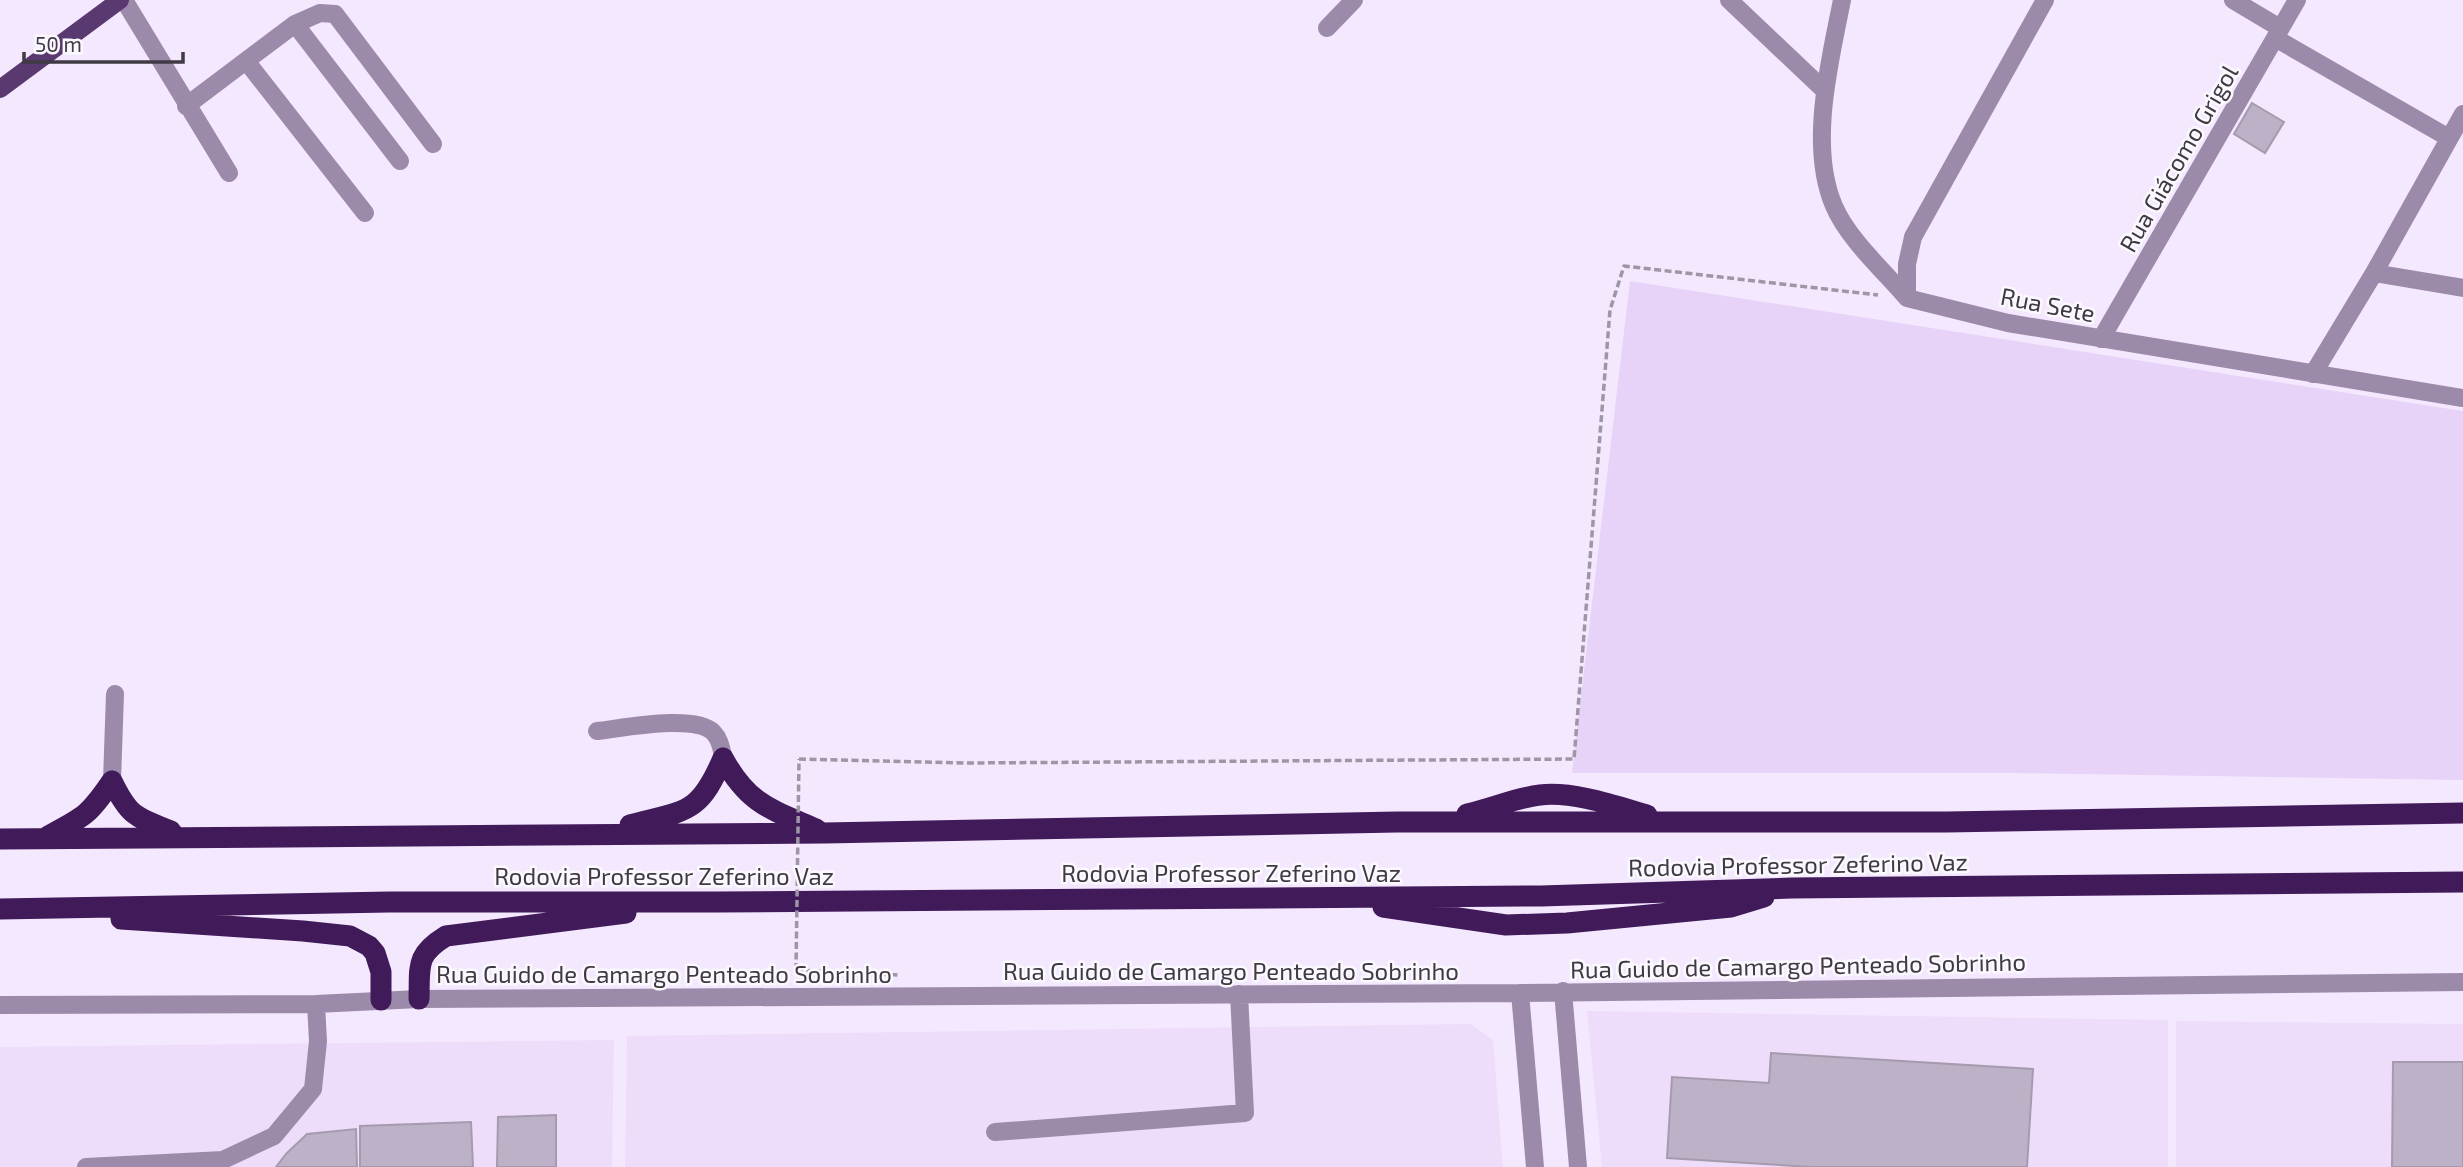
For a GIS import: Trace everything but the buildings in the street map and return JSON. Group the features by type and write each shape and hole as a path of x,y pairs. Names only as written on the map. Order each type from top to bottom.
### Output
{"highway":[{"path":"606,833 680,813 700,801 714,780 723,758"},
{"path":"723,758 749,795 769,808 825,833"},
{"path":"43,838 91,812 112,781 130,812 140,820 183,836"},
{"name":"Rodovia Professor Zeferino Vaz","path":"0,839 825,833 1413,822 1947,822 2463,813"},
{"name":"Rodovia Professor Zeferino Vaz","path":"0,910 389,902 1541,896 1792,888 2463,882"},
{"path":"1315,898 1506,925 1567,923 1731,907 1792,888"},
{"path":"419,999 420,962 429,947 446,936 716,902"},
{"path":"0,910 351,936 369,946 375,953 381,972 381,1000"}],"main road":[{"path":"0,89 122,0"}],"street":[{"path":"122,0 229,173"},
{"path":"1327,29 1354,0"},
{"path":"1728,0 1824,90"},
{"path":"1842,0 1824,90 1822,164 1834,206 1850,233 1907,298"},
{"path":"1907,298 1907,264 1913,237 2045,0"},
{"path":"2233,0 2278,33 2449,138"},
{"name":"Rua Giácomo Grigol","path":"2101,339 2297,0"},
{"path":"186,106 295,23 320,13 335,14 433,144"},
{"path":"295,23 400,160"},
{"path":"247,62 365,213"},
{"path":"2313,374 2374,273 2463,114"},
{"path":"2374,273 2463,288"},
{"name":"Rua Sete","path":"1907,298 2008,323 2463,398"},
{"path":"112,781 115,694"},
{"path":"597,731 696,724 713,732 722,747 723,758"},
{"name":"Rua Guido de Camargo Penteado Sobrinho","path":"0,1005 2463,982"},
{"path":"1520,992 1535,1167"},
{"path":"1563,992 1578,1167"},
{"path":"995,1132 1245,1113 1239,994"},
{"path":"86,1167 223,1160 274,1136 313,1089 318,1041 316,1004"}],"path":[{"path":"907,976 796,970 799,759 968,763 1573,759 1610,310 1624,265 1907,298"}],"shaded area":[{"path":"1630,281 2463,411 2463,780 2015,773 1572,773"},
{"path":"1587,1011 2168,1020 2168,1167 1602,1167"},
{"path":"2176,1021 2463,1024 2463,1167 2176,1167"},
{"path":"1471,1024 1493,1040 1503,1167 625,1167 627,1036"},
{"path":"614,1040 612,1167 0,1167 0,1047"}]}
